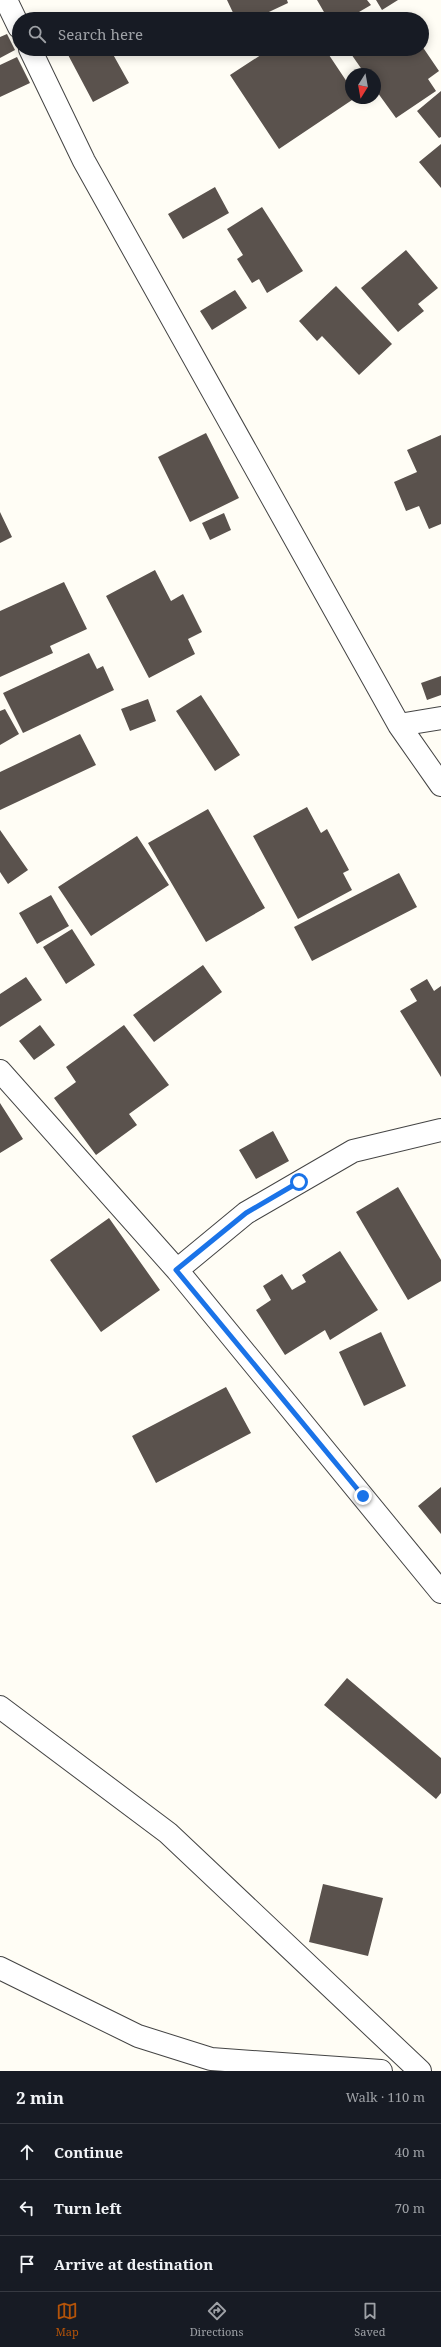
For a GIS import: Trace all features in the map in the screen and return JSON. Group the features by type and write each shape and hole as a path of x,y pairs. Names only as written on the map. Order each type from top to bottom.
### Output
{"street":[{"path":"6,0 12,12"},
{"path":"33,56 84,161 399,725 441,785"},
{"path":"399,725 441,718"},
{"path":"0,1071 176,1270 441,1592"},
{"path":"176,1270 246,1213 353,1151 441,1130"},
{"path":"0,1707 168,1833 420,2071"},
{"path":"0,1968 138,2036 211,2059 381,2071"}],"building":[{"path":"227,0 287,0 288,3 269,12 233,12"},
{"path":"317,0 367,0 371,5 359,12 324,12"},
{"path":"376,0 398,0 382,10"},
{"path":"7,34 12,44 12,52 0,58 0,37"},
{"path":"69,56 114,56 129,83 93,102"},
{"path":"259,56 330,56 345,79 346,104 279,149 230,75"},
{"path":"352,56 429,56 439,71 428,79 436,91 396,118 381,97 381,68 361,68"},
{"path":"17,57 30,83 0,97 0,65"},
{"path":"441,91 441,137 439,138 417,111"},
{"path":"441,144 441,188 419,162"},
{"path":"215,187 229,213 183,239 168,214"},
{"path":"262,207 303,271 267,293 259,279 252,283 237,259 243,255 227,229"},
{"path":"406,250 438,288 418,304 424,311 398,332 361,288"},
{"path":"336,286 392,344 359,375 322,336 317,341 299,321"},
{"path":"235,290 247,308 212,330 200,311"},
{"path":"206,433 239,498 190,522 158,457"},
{"path":"441,435 441,524 429,529 419,506 406,511 394,482 417,472 407,450"},
{"path":"0,512 12,537 0,543"},
{"path":"224,513 231,530 210,540 202,523"},
{"path":"155,570 171,601 183,594 202,632 188,639 195,654 149,678 106,596"},
{"path":"64,582 87,629 50,646 53,653 0,677 0,611"},
{"path":"89,653 97,669 103,666 114,690 23,733 3,693"},
{"path":"441,676 441,695 427,700 421,683"},
{"path":"201,695 240,755 215,771 176,711"},
{"path":"148,699 156,721 130,731 121,709"},
{"path":"5,709 19,734 0,745 0,711"},
{"path":"80,734 96,765 0,810 0,772"},
{"path":"307,807 321,833 327,829 349,870 343,873 352,890 298,919 253,836"},
{"path":"208,809 265,908 206,942 148,843"},
{"path":"0,830 28,870 8,884 0,872"},
{"path":"137,836 169,885 91,936 58,887"},
{"path":"399,873 417,907 312,961 294,927"},
{"path":"51,895 69,926 37,944 19,913"},
{"path":"72,929 95,965 66,984 43,947"},
{"path":"203,965 222,992 154,1042 133,1015"},
{"path":"26,977 42,1000 0,1027 0,994"},
{"path":"427,979 434,991 441,986 441,1077 400,1011 417,1001 410,989"},
{"path":"40,1025 55,1045 34,1060 19,1041"},
{"path":"124,1025 169,1085 129,1114 137,1125 96,1155 54,1098 76,1082 66,1067"},
{"path":"0,1103 23,1139 0,1153"},
{"path":"273,1131 289,1161 256,1179 239,1150"},
{"path":"398,1187 441,1260 441,1281 408,1300 356,1212"},
{"path":"109,1218 160,1290 101,1332 50,1260"},
{"path":"340,1251 378,1310 330,1340 325,1330 285,1355 256,1310 271,1300 263,1286 282,1274 292,1290 306,1282 302,1275"},
{"path":"381,1332 406,1386 364,1406 339,1352"},
{"path":"226,1387 251,1433 156,1483 132,1436"},
{"path":"441,1487 441,1534 418,1506"},
{"path":"347,1678 441,1758 441,1793 436,1799 324,1705"},
{"path":"323,1884 383,1898 368,1956 309,1942"}],"route":[{"path":"299,1182 246,1213 176,1270 363,1496"}]}
